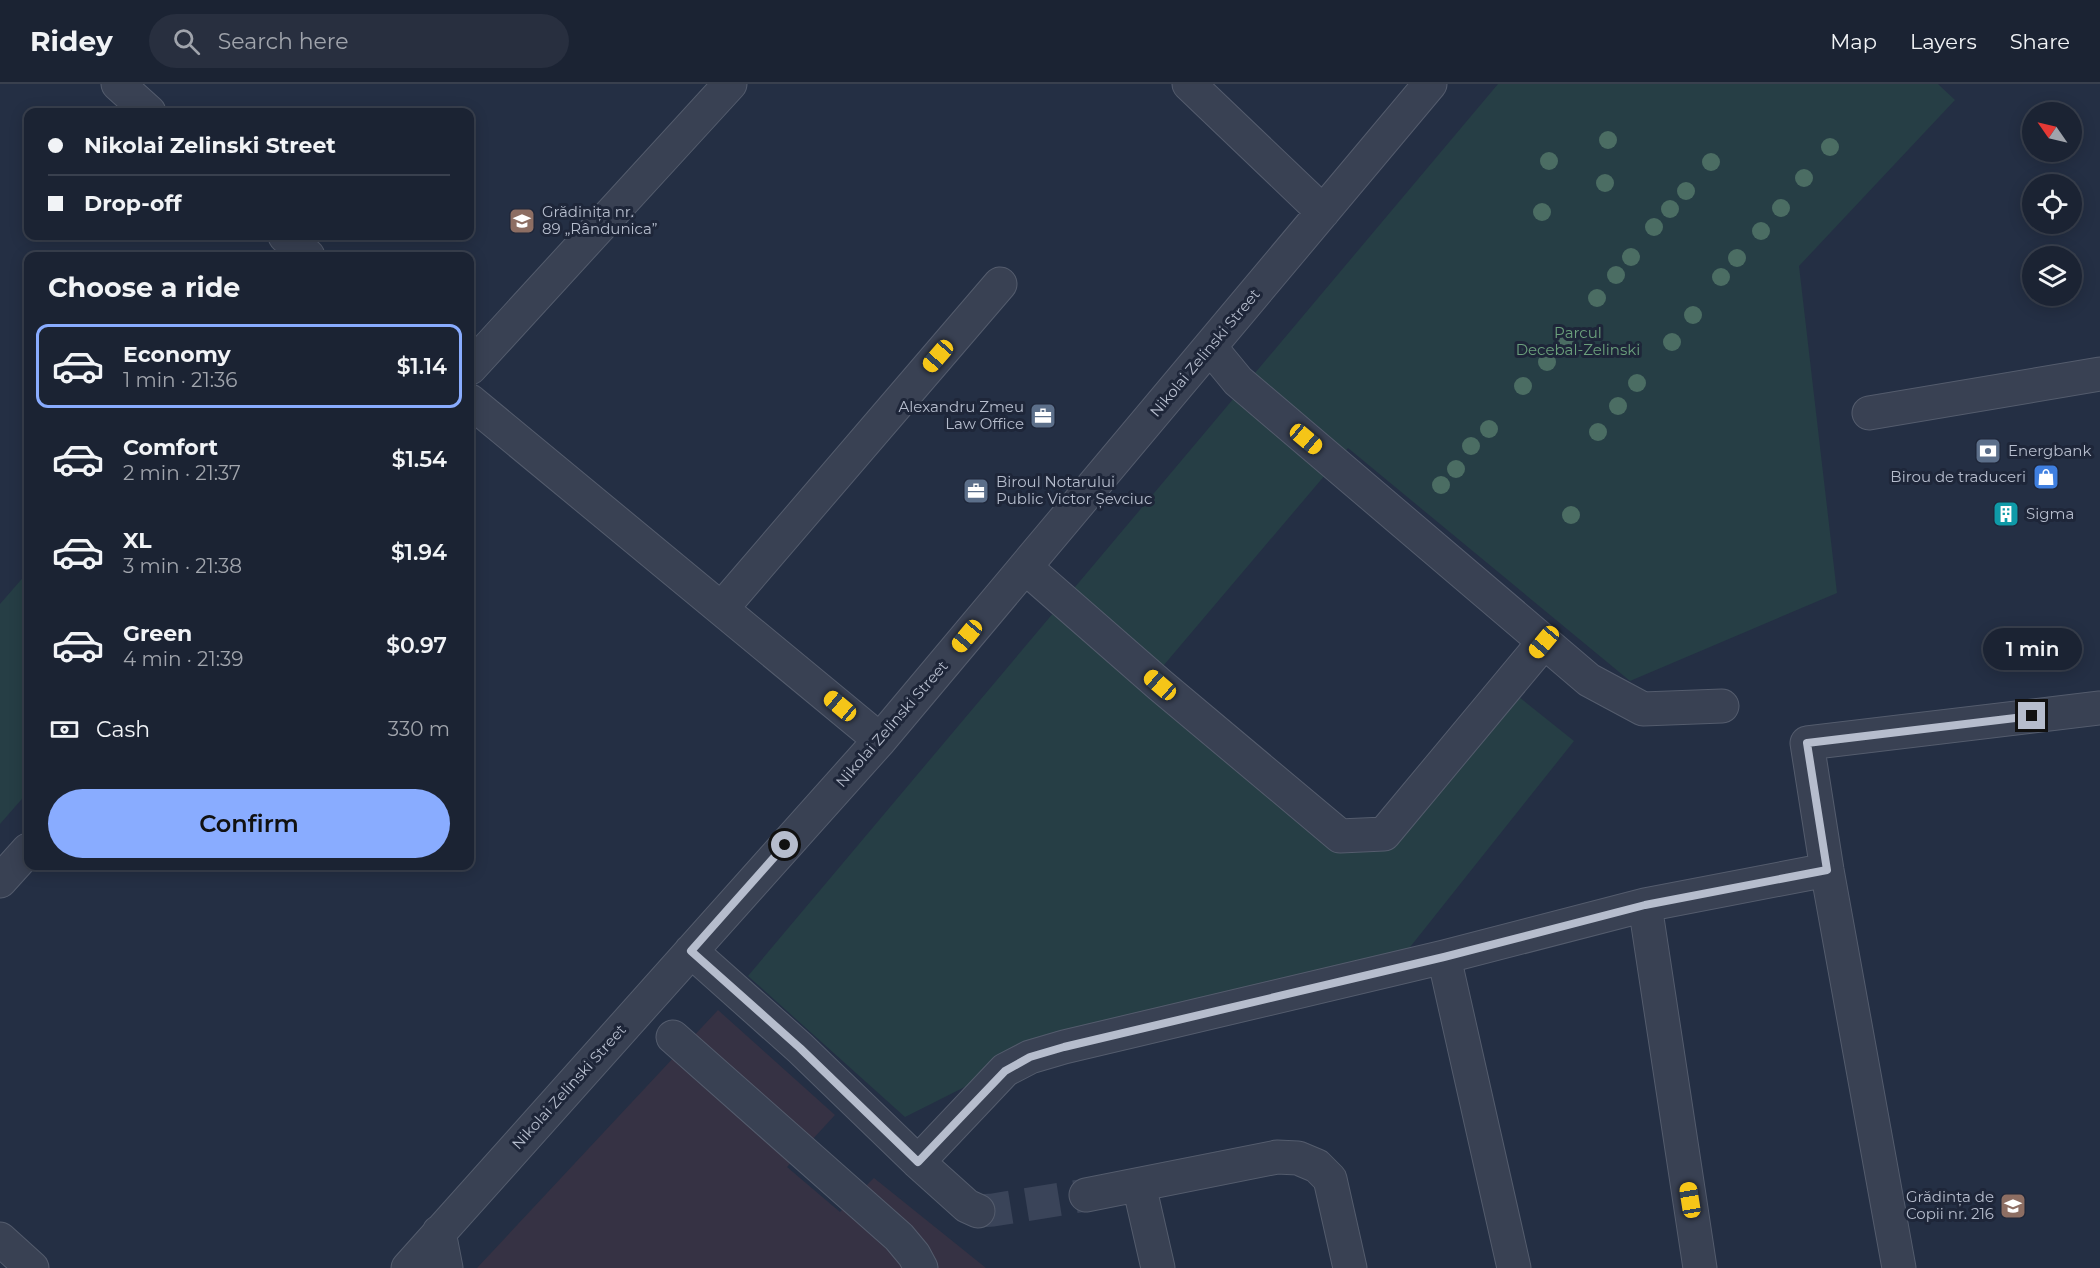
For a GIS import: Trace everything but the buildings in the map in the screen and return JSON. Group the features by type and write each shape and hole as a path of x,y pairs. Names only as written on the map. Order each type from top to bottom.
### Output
{"street":[{"path":"118,84 145,108"},
{"path":"474,364 730,84"},
{"path":"1189,84 1323,212"},
{"name":"Nikolai Zelinski Street","path":"408,1268 880,740 1430,84"},
{"path":"290,240 303,252"},
{"path":"722,608 1000,284"},
{"path":"1210,347 1238,381 1589,680 1644,708 1722,706"},
{"path":"1869,413 2100,374"},
{"path":"474,404 880,740"},
{"path":"1025,567 1160,685 1340,836 1384,834 1544,642"},
{"path":"1899,1268 1827,870 1807,743 2100,708"},
{"path":"0,881 24,854"},
{"path":"918,1162 992,1083 1005,1071 1030,1057 1444,957 1645,905 1827,870"},
{"path":"1645,905 1700,1268"},
{"path":"691,951 800,1048 918,1162 967,1206 978,1211"},
{"path":"1444,957 1514,1268"},
{"path":"673,1037 899,1237 914,1255 921,1268"},
{"path":"1086,1195 1277,1156 1298,1158 1317,1166 1330,1179 1350,1268"},
{"path":"1139,1185 1158,1268"},
{"path":"439,1232 446,1268"},
{"path":"0,1239 32,1268"}],"shaded area":[{"path":"718,1010 835,1115 787,1167 840,1212 874,1178 986,1268 477,1268"}],"green space":[{"name":"Parcul Decebal-Zelinski","path":"1498,84 1938,84 1955,100 1799,266 1837,593 1630,681 1348,448 1147,685 1358,844 1519,697 1574,741 1399,961 1086,1026 905,1117 748,976"},
{"path":"24,576 24,797 0,824 0,604"}],"tunnel":[{"path":"978,1211 1086,1195"}],"place":[{"name":"Grădinița nr. 89 „Rândunica”","path":"522,221"},
{"name":"Alexandru Zmeu Law Office","path":"1043,416"},
{"name":"Energbank","path":"1988,451"},
{"name":"Birou de traduceri","path":"2046,477"},
{"name":"Biroul Notarului Public Victor Șevciuc","path":"976,491"},
{"name":"Sigma","path":"2006,514"},
{"name":"Grădința de Copii nr. 216","path":"2013,1206"}],"route":[{"path":"785,845 691,951 800,1048 918,1162 992,1083 1005,1071 1030,1057 1444,957 1645,905 1827,870 1807,743 2032,716"}]}
